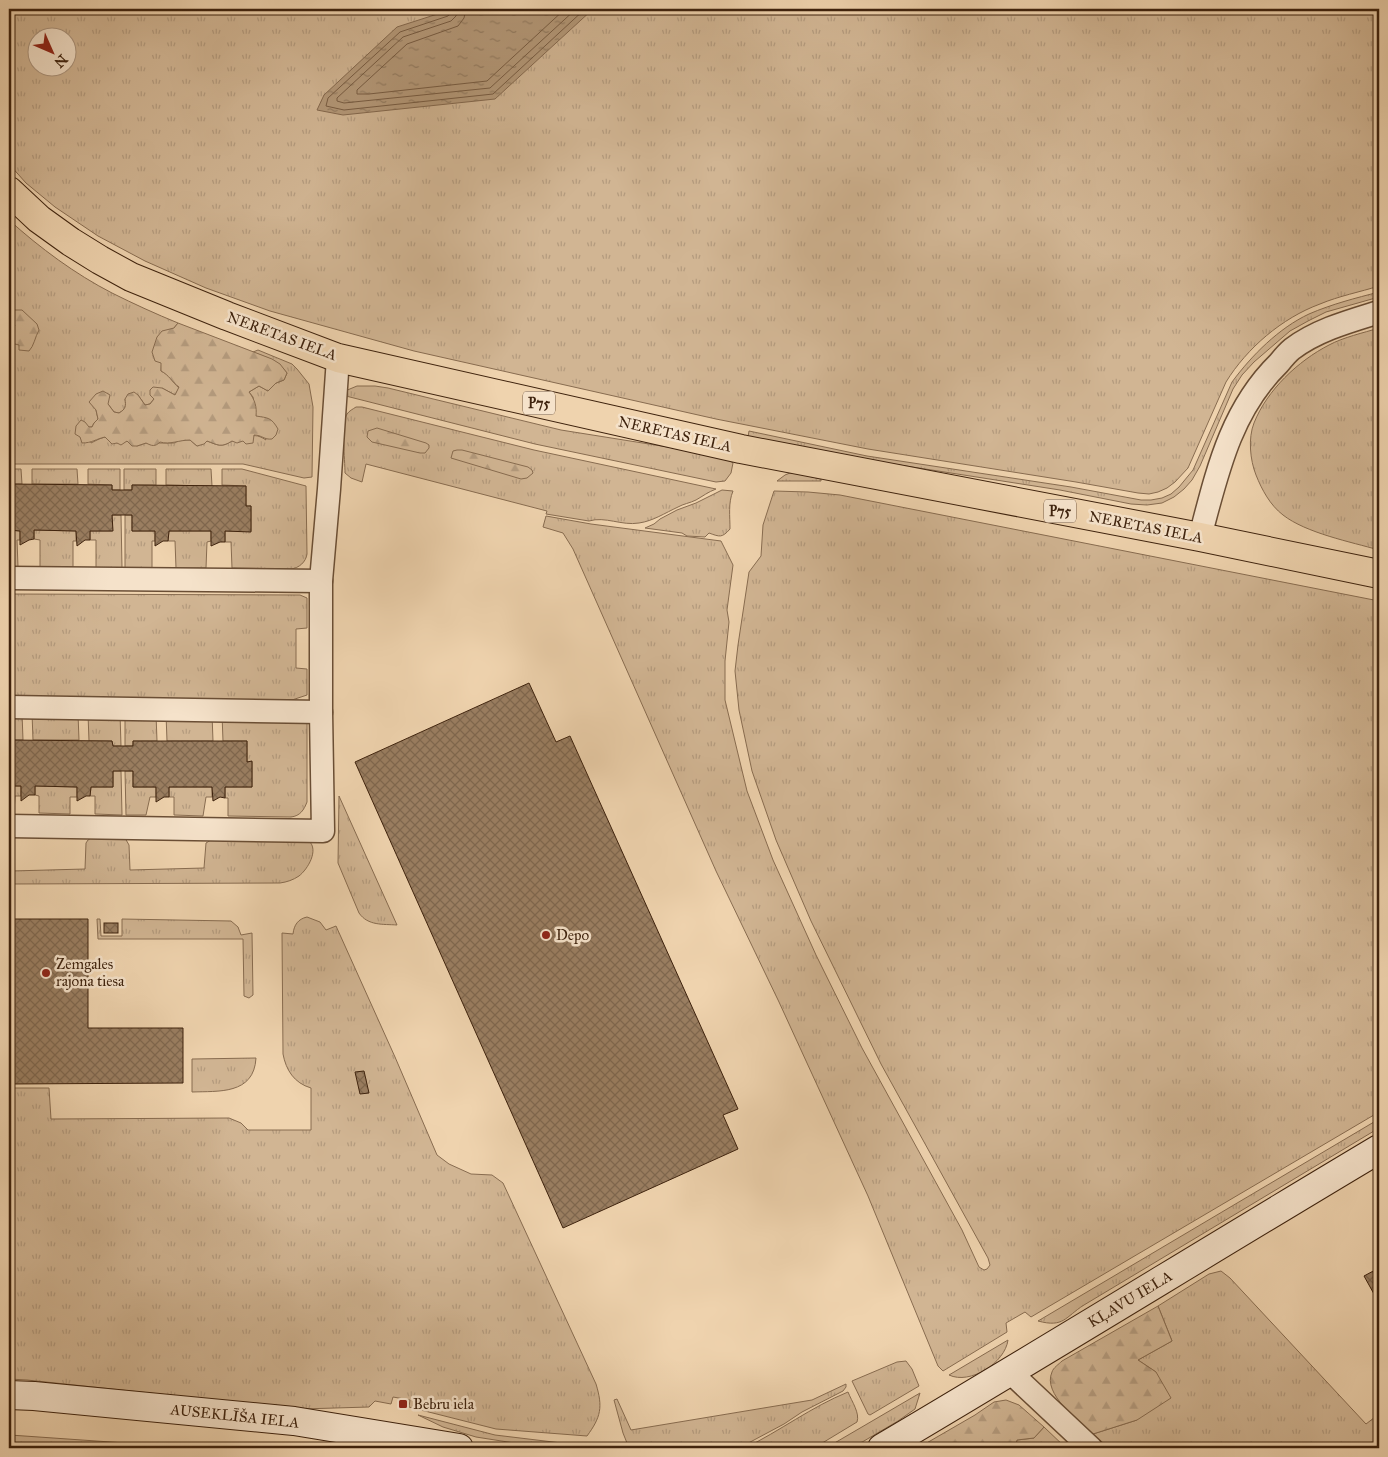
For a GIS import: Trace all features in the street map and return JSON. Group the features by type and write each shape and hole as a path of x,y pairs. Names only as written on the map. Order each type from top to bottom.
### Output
{"main road":[{"name":"NERETAS IELA","path":"9,190 39,219 71,242 131,277 338,358 741,449 1200,537 1379,574"}],"street":[{"path":"1200,537 1219,467 1238,418 1251,395 1269,372 1292,349 1320,332 1379,312"},
{"path":"9,826 323,831 321,581 338,358"},
{"path":"9,578 321,581"},
{"path":"9,707 321,712"},
{"name":"KĻAVU IELA","path":"882,1448 1379,1150"},
{"path":"1010,1372 1091,1448"},
{"name":"AUSEKLĪŠA IELA","path":"9,1395 294,1421 459,1448"}],"green space":[{"path":"9,9 1379,9 1379,286 1306,310 1279,326 1255,346 1244,357 1226,382 1188,468 1167,488 1149,494 868,449 716,419 414,351 270,311 206,288 145,261 98,236 55,207 26,183 9,164"},
{"path":"9,220 45,250 98,286 178,323 166,346 161,371 169,376 179,388 175,395 162,388 150,404 145,405 138,395 125,399 125,407 119,413 114,412 108,404 96,410 98,419 92,427 89,427 91,443 105,437 117,443 127,441 137,446 146,443 174,443 180,440 190,440 197,446 207,441 222,445 232,441 242,441 252,436 266,440 256,417 253,397 249,392 259,386 268,391 276,383 284,380 287,373 276,362 253,352 258,350 292,364 309,384 313,407 312,477 304,478 243,464 9,464"},
{"path":"1379,292 1379,297 1326,312 1290,331 1254,362 1233,389 1200,466 1192,480 1174,497 1162,503 1147,505 1131,504 1060,490 861,459 748,437 749,431 867,456 1071,487 1141,500 1162,498 1171,494 1179,487 1193,470 1232,382 1267,343 1287,327 1309,314 1335,304"},
{"path":"22,310 37,324 39,330 29,351 19,350 19,345 11,343 11,333 15,325 9,323 9,312"},
{"path":"178,323 272,359 280,364 287,373 284,380 276,383 268,391 259,386 249,392 255,404 256,416 271,420 278,429 276,435 269,439 254,435 253,443 246,444 243,441 237,443 232,441 222,445 207,441 197,446 190,440 160,442 153,446 146,443 132,446 127,441 121,445 117,443 112,444 105,437 82,443 80,437 75,434 76,426 81,420 89,427 92,427 98,419 96,410 89,402 96,394 103,391 110,395 108,404 114,412 119,413 125,407 125,399 128,394 134,392 145,405 150,404 154,399 150,395 150,390 153,387 162,388 175,395 179,387 161,371 161,363 155,361 152,352 157,337 162,331 174,328"},
{"path":"1379,328 1379,550 1316,532 1278,511 1270,502 1258,481 1252,463 1250,442 1254,423 1267,399 1295,368 1306,359 1335,342"},
{"path":"357,386 388,388 561,430 674,448 729,460 733,463 731,473 725,481 716,482 535,444 342,395 345,391"},
{"path":"356,407 534,450 716,489 654,519 633,524 601,520 589,521 546,514 547,511 366,464 362,482 351,478 345,473 345,419 348,413"},
{"path":"377,428 426,443 429,445 429,448 425,453 420,453 372,442 367,437 368,431"},
{"path":"457,450 528,467 533,473 527,478 521,479 451,458 453,451"},
{"path":"9,469 21,469 22,484 9,484"},
{"path":"32,469 77,469 78,484 32,484"},
{"path":"88,469 120,469 120,490 112,490 112,485 88,484"},
{"path":"124,469 156,469 156,485 132,485 132,490 124,490"},
{"path":"166,469 211,469 212,486 166,485"},
{"path":"222,469 242,469 306,486 307,554 302,564 291,569 232,568 231,542 225,542 225,531 251,531 251,506 246,506 246,486 222,485"},
{"path":"790,473 821,479 821,481 777,481"},
{"path":"722,490 733,491 730,505 730,529 723,535 718,536 709,533 705,537 687,536 682,533 645,528 677,510"},
{"path":"774,491 840,495 1379,601 1379,1112 1031,1317 1025,1312 1006,1323 1007,1332 943,1371 938,1366 868,1196 779,1002 716,871 573,549 563,533 543,527 546,516 591,524 721,541 733,565 727,610 729,622 725,661 725,700 747,791 773,860 816,955 862,1048 962,1230 979,1267 984,1270 990,1265 988,1258 881,1064 811,921 776,840 752,771 739,710 735,671 749,572 761,556 763,525"},
{"path":"112,515 121,515 122,568 96,568 96,540 90,540 90,531 112,531"},
{"path":"125,515 132,515 132,531 155,531 155,541 152,541 152,568 125,568"},
{"path":"9,530 20,531 20,540 17,540 18,567 9,567"},
{"path":"34,530 76,531 76,541 73,541 73,567 40,567 40,540 34,539"},
{"path":"169,531 211,531 211,541 207,542 206,568 176,568 175,541 168,541"},
{"path":"9,594 300,595 307,598 307,628 296,629 296,668 307,669 307,695 292,700 9,701"},
{"path":"9,713 22,713 23,740 9,740"},
{"path":"32,713 78,714 79,740 33,740"},
{"path":"88,714 120,714 121,746 113,746 112,741 89,741"},
{"path":"125,714 156,714 157,741 133,741 133,746 125,746"},
{"path":"166,714 212,714 213,741 167,741"},
{"path":"222,714 307,718 307,802 299,814 291,817 228,816 228,798 225,798 225,787 252,787 252,762 247,762 247,741 223,741"},
{"path":"113,771 121,771 122,815 95,814 95,796 90,796 91,787 113,787"},
{"path":"125,771 133,771 133,787 156,787 156,797 150,797 146,815 126,815"},
{"path":"9,786 21,786 21,796 15,796 14,813 9,813"},
{"path":"35,786 77,787 77,797 70,797 70,814 39,813 39,796 35,795"},
{"path":"169,787 212,787 212,797 206,797 203,816 174,815 174,797 169,797"},
{"path":"339,796 397,925 371,922 359,913 338,863"},
{"path":"94,836 125,838 129,845 130,870 204,868 206,843 211,840 309,841 312,845 313,854 306,869 299,876 290,881 280,883 9,884 9,845 11,871 85,869 86,843"},
{"path":"307,917 320,922 326,930 336,926 437,1155 449,1164 471,1174 492,1175 503,1183 596,1384 600,1406 598,1417 587,1436 496,1429 409,1407 410,1400 393,1397 391,1404 375,1401 369,1407 301,1409 9,1379 9,1088 49,1088 51,1119 229,1118 241,1123 248,1130 311,1130 311,1088 295,1079 286,1065 283,1054 282,933 293,934 297,923"},
{"path":"97,919 100,919 101,936 122,936 122,919 231,921 238,927 241,935 252,933 253,995 249,998 244,996 243,939 98,939"},
{"path":"256,1058 254,1070 249,1079 242,1085 223,1091 192,1092 192,1059"},
{"path":"1379,1119 1379,1128 1084,1305 1064,1320 1053,1323 1038,1321"},
{"path":"1221,1271 1230,1278 1366,1424 1379,1414 1379,1448 1109,1448 1093,1434 1137,1420 1156,1372 1138,1360 1172,1341 1158,1306 1209,1274"},
{"path":"1158,1306 1172,1341 1138,1360 1156,1372 1171,1398 1137,1420 1093,1434 1057,1398 1050,1380 1053,1371 1062,1361"},
{"path":"1008,1340 1000,1357 985,1370 967,1377 949,1375"},
{"path":"906,1361 912,1369 919,1386 870,1415 868,1414 852,1381 897,1362"},
{"path":"846,1384 843,1391 739,1448 661,1448 627,1443 614,1400 617,1399 631,1430 812,1400"},
{"path":"848,1392 857,1411 857,1422 814,1448 745,1448 821,1405"},
{"path":"920,1393 915,1409 852,1448 826,1448"},
{"path":"1006,1400 1019,1405 1044,1427 1034,1438 1017,1440 1015,1448 918,1448 994,1402"},
{"path":"418,1415 495,1435 578,1445 571,1448 546,1448 476,1437 443,1427"},
{"path":"1044,1427 1066,1448 1015,1448 1017,1440 1034,1438"},
{"path":"10,1435 125,1443 124,1448 9,1448"}],"water":[{"path":"453,9 593,9 495,99 343,115 317,110 324,95 397,27"}],"building":[{"path":"9,484 112,485 112,490 132,490 132,485 246,486 246,506 251,506 251,532 225,531 225,542 211,546 211,531 169,531 168,541 163,541 155,546 155,531 132,531 132,515 112,515 113,531 90,531 90,540 85,540 77,546 76,531 34,530 34,539 20,545 20,531 9,530"},
{"name":"Depo","path":"529,683 556,742 570,736 738,1109 723,1115 738,1149 563,1228 355,762"},
{"path":"9,740 112,741 113,746 133,746 133,741 247,741 247,762 252,761 252,787 225,787 225,798 220,797 213,801 212,787 169,787 169,797 164,797 156,802 156,787 133,787 133,771 113,771 113,787 91,787 90,796 77,801 77,787 35,786 35,795 29,795 21,801 21,786 9,786"},
{"path":"9,919 88,919 88,1028 183,1028 183,1083 9,1084"},
{"path":"104,923 118,923 118,933 104,933"},
{"path":"364,1071 369,1093 360,1094 355,1072"},
{"path":"1377,1269 1379,1272 1379,1303 1364,1276"}],"place":[{"name":"Depo","path":"546,935"},
{"name":"Zemgales rajona tiesa","path":"46,973"},
{"name":"Bebru iela","path":"403,1404"}]}
